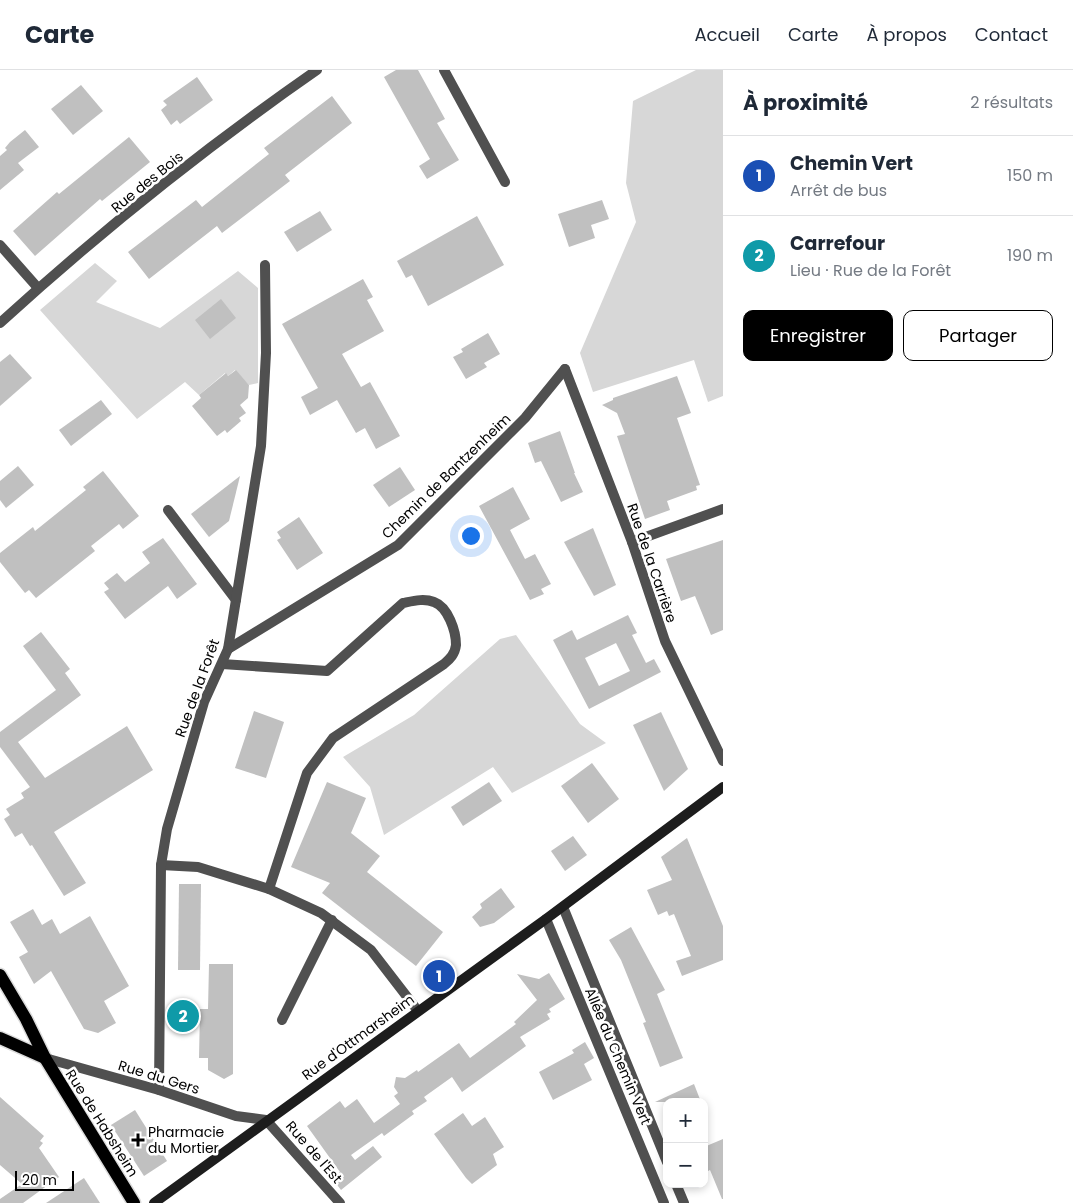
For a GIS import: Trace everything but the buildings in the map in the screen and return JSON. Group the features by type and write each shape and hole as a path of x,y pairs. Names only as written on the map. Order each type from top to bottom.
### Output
{"main road":[{"name":"Rue d'Ottmarsheim","path":"154,1203 266,1120 546,919 723,787"},
{"name":"Rue de Habsheim","path":"0,975 26,1019 45,1058 134,1203"},
{"path":"0,1038 45,1058"}],"street":[{"name":"Rue des Bois","path":"0,323 38,288 238,125 317,70"},
{"path":"444,70 504,182"},
{"path":"0,245 38,288"},
{"name":"Rue de la Forêt","path":"159,1090 161,1068 161,865 166,829 204,702 228,649 262,446 266,353 265,265"},
{"name":"Rue de la Carrière","path":"565,369 632,542 665,641 723,761"},
{"name":"Chemin de Bantzenheim","path":"228,649 398,545 525,418 565,369"},
{"path":"632,542 723,509"},
{"path":"168,510 236,600"},
{"path":"222,664 327,671 404,604 414,600 435,602 444,609 453,627 456,645 453,656 444,664 333,738 307,773 268,890"},
{"path":"161,865 198,868 268,890 321,913 371,950 418,1012"},
{"name":"Allée du Chemin Vert","path":"563,906 663,1152"},
{"name":"Allée du Chemin Vert","path":"546,919 664,1203"},
{"path":"282,1020 332,920"},
{"name":"Rue du Gers","path":"45,1058 159,1090 236,1116 266,1120"},
{"name":"Rue de l'Est","path":"266,1120 340,1203"},
{"path":"678,1188 684,1203"}],"shaded area":[{"path":"696,70 723,70 723,396 708,402 694,360 593,392 580,353 636,222 626,183 633,101"},
{"path":"95,263 117,281 96,302 160,328 238,271 258,288 258,383 249,385 235,370 228,376 225,373 199,395 185,382 137,419 40,310"},
{"path":"516,635 580,724 606,743 512,793 493,767 384,835 370,787 343,757 414,715 500,639"}],"place":[{"name":"Chemin Vert","path":"439,976"},
{"name":"Carrefour","path":"183,1016"},
{"name":"Pharmacie du Mortier","path":"138,1140"}]}
